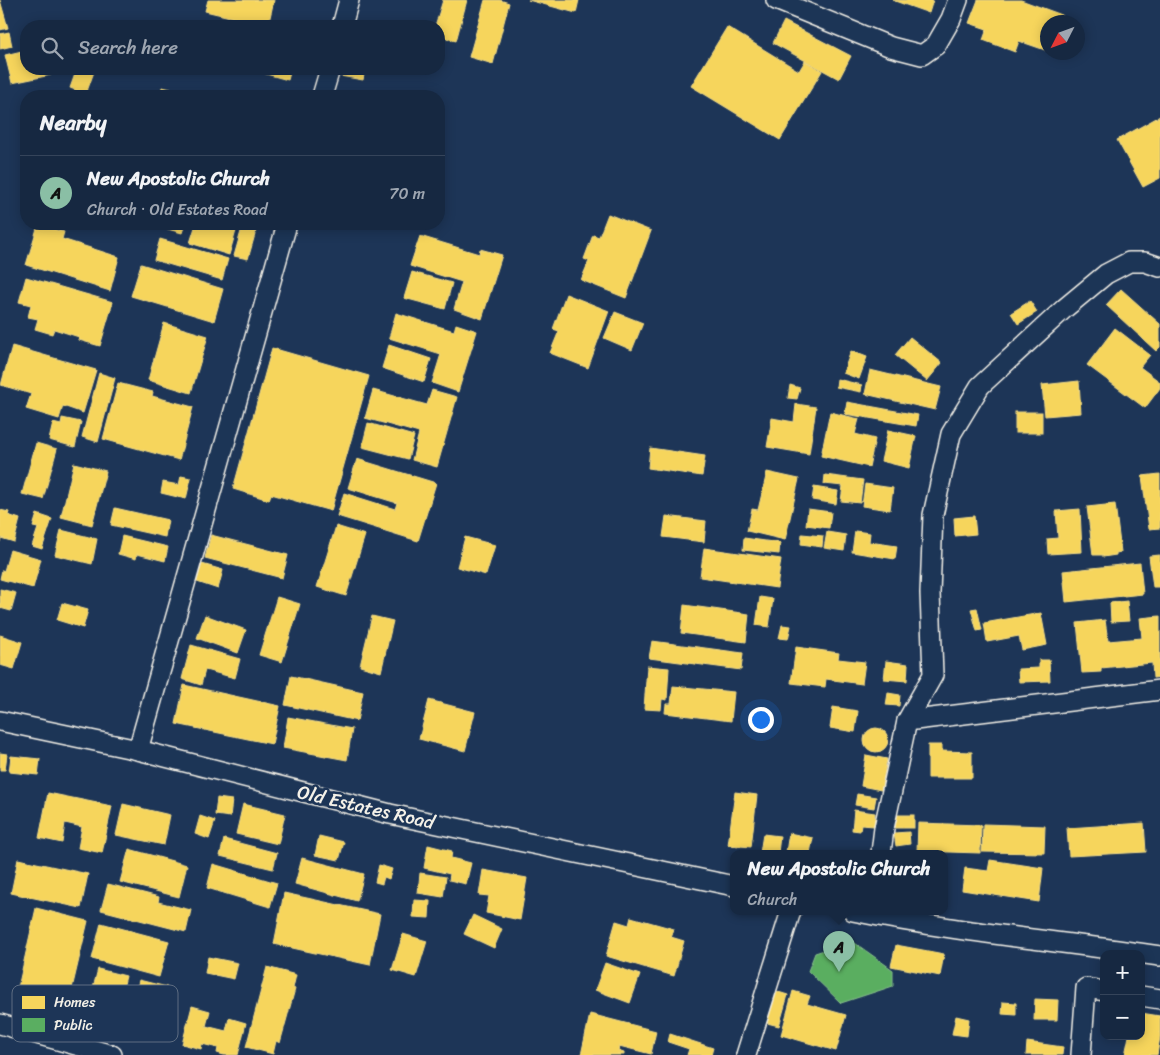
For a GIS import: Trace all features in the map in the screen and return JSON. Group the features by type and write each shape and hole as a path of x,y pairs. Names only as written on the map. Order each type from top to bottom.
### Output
{"street":[{"path":"344,20 350,0"},
{"path":"776,0 891,47 922,55 936,45 951,19 958,0"},
{"path":"324,90 328,75"},
{"path":"138,750 285,230"},
{"path":"882,850 884,828 907,721 933,675 930,593 933,515 951,434 980,386 1065,308 1106,274 1129,262 1145,262 1160,267"},
{"path":"907,721 1160,690"},
{"name":"Old Estates Road","path":"0,722 138,750 390,814 730,885"},
{"path":"746,1055 790,915"},
{"path":"888,915 1004,935 1160,956"},
{"path":"1081,1055 1086,988 1100,990"},
{"path":"1145,997 1160,999"},
{"path":"65,1042 112,1055"}],"building: Homes":[{"path":"0,0 8,28 0,30"},
{"path":"208,0 274,0 269,20 243,20 205,11"},
{"path":"443,0 467,0 456,41 445,38 445,20 437,20"},
{"path":"485,0 500,0 509,3 493,64 469,57"},
{"path":"528,0 579,0 576,13"},
{"path":"892,0 933,0 929,13"},
{"path":"978,0 1021,0 1062,15 1040,15 1040,48 1019,41 1015,52 983,40 987,29 969,23"},
{"path":"784,21 851,56 839,79 773,43"},
{"path":"727,27 799,71 805,61 822,71 780,140 691,86"},
{"path":"9,32 12,46 0,49 0,34"},
{"path":"20,51 20,75 51,75 12,83 5,55"},
{"path":"75,75 93,75 87,90 70,88"},
{"path":"270,75 289,75 288,80"},
{"path":"340,75 364,75 363,80"},
{"path":"162,87 176,90 161,90"},
{"path":"1160,116 1160,178 1143,187 1117,140"},
{"path":"608,214 651,231 626,298 581,280 589,261 584,259 593,235 599,237"},
{"path":"36,230 64,232 62,239 119,257 110,291 26,265"},
{"path":"171,230 183,230 182,233"},
{"path":"194,230 236,230 229,255 190,243"},
{"path":"241,230 256,231 248,259 234,256"},
{"path":"420,236 479,254 480,249 502,255 482,319 454,309 462,282 410,266"},
{"path":"160,239 228,259 222,280 154,260"},
{"path":"141,264 223,289 214,321 131,296"},
{"path":"412,272 452,283 445,309 404,298"},
{"path":"26,277 113,302 100,346 79,340 79,337 54,329 52,334 35,329 38,319 28,317 31,305 19,302"},
{"path":"1121,289 1160,324 1160,347 1156,351 1106,305"},
{"path":"566,294 609,311 588,368 550,353 559,331 553,329"},
{"path":"1030,301 1037,312 1018,324 1011,313"},
{"path":"615,312 643,323 632,350 604,338"},
{"path":"396,313 454,331 456,324 477,331 458,392 432,383 441,354 389,338"},
{"path":"164,323 208,336 191,393 148,380"},
{"path":"1115,328 1150,355 1140,367 1160,382 1160,388 1145,408 1087,365"},
{"path":"910,337 942,363 927,381 895,355"},
{"path":"389,345 431,359 424,382 382,368"},
{"path":"12,346 96,370 83,413 63,406 59,419 26,409 31,394 1,385"},
{"path":"272,348 369,376 331,511 271,494 269,500 233,489"},
{"path":"851,351 867,357 859,379 843,373"},
{"path":"870,370 941,387 935,410 865,394"},
{"path":"99,373 115,378 98,442 82,437"},
{"path":"837,379 862,385 861,392 836,387"},
{"path":"1079,381 1081,413 1045,416 1042,385"},
{"path":"118,383 153,392 152,396 193,407 179,460 103,439"},
{"path":"790,385 800,388 797,399 788,398"},
{"path":"373,390 427,405 432,390 457,397 437,467 412,460 419,433 365,418"},
{"path":"847,402 918,415 916,426 845,414"},
{"path":"796,404 816,407 809,454 767,447 772,418 794,422"},
{"path":"830,412 859,419 855,434 875,439 869,467 821,456"},
{"path":"1015,412 1042,412 1042,433 1015,433"},
{"path":"62,418 81,422 75,447 49,440 53,423 61,425"},
{"path":"368,423 414,436 408,459 362,447"},
{"path":"888,430 916,436 909,468 881,461"},
{"path":"36,443 57,449 43,499 22,494"},
{"path":"650,448 705,456 702,476 648,468"},
{"path":"357,459 436,483 418,541 337,516 344,493 395,509 397,503 348,488"},
{"path":"74,463 106,471 92,525 61,517"},
{"path":"767,472 799,479 785,540 747,531 752,509 758,510"},
{"path":"1160,474 1160,528 1149,529 1142,476"},
{"path":"825,475 863,480 860,503 841,501 843,486 824,484"},
{"path":"181,476 191,478 186,499 161,493 163,482 179,485"},
{"path":"865,484 893,488 890,510 862,506"},
{"path":"814,487 838,491 836,504 812,500"},
{"path":"1115,504 1121,552 1116,553 1116,555 1103,557 1103,555 1093,555 1087,507"},
{"path":"115,508 168,520 165,537 111,525"},
{"path":"808,509 831,512 829,528 806,525"},
{"path":"1080,509 1082,552 1048,554 1047,539 1058,538 1056,511"},
{"path":"0,510 9,512 8,515 20,519 14,542 1,538 0,542"},
{"path":"37,514 52,519 42,549 32,546 38,528 33,527"},
{"path":"666,516 706,521 704,542 663,537"},
{"path":"974,516 976,534 955,536 954,518"},
{"path":"336,526 365,535 346,596 317,587"},
{"path":"61,530 97,539 92,564 55,555"},
{"path":"855,531 870,533 869,542 897,546 895,559 852,552"},
{"path":"827,532 846,535 844,551 824,548"},
{"path":"802,534 823,536 822,547 801,544"},
{"path":"211,535 288,555 282,578 205,558"},
{"path":"122,536 168,547 165,561 137,554 136,559 118,554"},
{"path":"465,537 495,545 486,575 457,567"},
{"path":"744,538 780,543 779,554 743,550"},
{"path":"704,548 781,559 777,588 700,577"},
{"path":"10,550 41,559 33,588 0,579"},
{"path":"1160,555 1160,587 1153,587 1149,556"},
{"path":"1140,563 1143,594 1066,602 1063,571"},
{"path":"202,564 223,570 218,589 197,582"},
{"path":"0,589 16,593 11,611 0,608"},
{"path":"277,597 300,604 282,662 259,655"},
{"path":"760,597 773,599 769,627 756,625"},
{"path":"1127,601 1129,621 1111,622 1110,603"},
{"path":"62,603 88,610 83,628 57,620"},
{"path":"684,605 749,614 746,642 681,633"},
{"path":"977,608 982,630 977,631 971,609"},
{"path":"1041,613 1047,645 1022,650 1019,636 987,642 984,623"},
{"path":"205,615 246,630 238,653 197,638"},
{"path":"372,616 393,621 381,672 360,666"},
{"path":"1160,616 1160,677 1153,678 1152,663 1101,668 1101,672 1082,673 1077,623 1105,620 1108,641 1142,638 1140,618"},
{"path":"782,625 791,626 788,639 779,638"},
{"path":"0,635 22,642 14,669 0,665"},
{"path":"652,641 743,653 741,670 649,658"},
{"path":"191,645 240,659 235,678 205,670 201,685 182,679"},
{"path":"796,647 839,653 838,659 865,662 862,684 826,679 825,687 791,683"},
{"path":"1039,660 1049,660 1050,681 1019,682 1018,669 1039,668"},
{"path":"886,661 908,664 907,681 884,679"},
{"path":"647,666 669,668 667,700 662,699 661,710 644,709"},
{"path":"291,676 363,692 357,721 285,705"},
{"path":"184,685 280,706 272,744 176,724"},
{"path":"673,686 734,692 731,721 665,713 666,704 671,704"},
{"path":"888,693 900,695 899,706 886,705"},
{"path":"429,700 475,712 465,751 419,739"},
{"path":"833,707 858,711 855,732 830,728"},
{"path":"288,717 352,729 347,760 283,748"},
{"path":"876,728 884,732 888,740 884,748 876,752 868,748 864,740 868,732"},
{"path":"928,745 942,745 942,751 972,752 972,778 928,778"},
{"path":"0,753 7,754 5,770 0,770"},
{"path":"866,755 887,759 881,790 861,786"},
{"path":"11,756 40,759 38,775 9,772"},
{"path":"735,792 757,795 751,847 728,845"},
{"path":"48,793 112,806 102,853 78,848 82,827 65,823 62,843 39,838"},
{"path":"857,794 876,797 874,808 855,805"},
{"path":"217,798 232,800 230,817 215,815"},
{"path":"123,804 170,815 164,845 116,835"},
{"path":"243,804 285,814 278,844 236,834"},
{"path":"854,810 875,813 874,826 861,825 860,831 852,830"},
{"path":"895,815 914,815 914,828 895,828"},
{"path":"200,816 215,821 209,839 195,834"},
{"path":"918,823 981,825 980,853 917,850"},
{"path":"1144,823 1146,852 1069,856 1067,828"},
{"path":"983,824 1045,826 1044,853 982,852"},
{"path":"909,832 910,844 896,846 894,833"},
{"path":"789,833 813,838 811,850 786,850"},
{"path":"763,834 780,836 778,850 760,850"},
{"path":"319,836 344,842 339,860 315,855"},
{"path":"224,839 277,853 273,869 220,856"},
{"path":"428,845 452,851 451,858 471,863 466,884 449,880 450,874 424,868"},
{"path":"129,849 187,865 179,897 120,882"},
{"path":"302,858 364,874 357,901 295,884"},
{"path":"18,859 88,874 81,908 11,893"},
{"path":"990,860 1043,868 1039,902 962,890 965,868 988,871"},
{"path":"213,864 277,883 270,907 207,888"},
{"path":"379,865 392,869 389,879 384,877 382,884 375,882"},
{"path":"483,870 527,878 520,920 486,913 489,896 479,895"},
{"path":"420,873 446,877 443,897 418,893"},
{"path":"108,884 159,897 158,902 191,910 186,932 101,910"},
{"path":"284,893 380,914 370,965 274,944"},
{"path":"414,900 430,901 429,918 413,917"},
{"path":"36,908 88,921 73,985 19,985"},
{"path":"473,915 502,929 494,948 464,934"},
{"path":"631,917 674,929 671,937 684,941 674,976 606,956 616,921 629,925"},
{"path":"101,923 169,941 159,977 92,959"},
{"path":"403,934 427,941 416,977 392,970"},
{"path":"896,945 944,954 940,976 891,966"},
{"path":"208,957 238,963 234,979 205,973"},
{"path":"605,963 640,975 630,1003 595,990"},
{"path":"267,967 296,975 293,988 295,989 280,1043 276,1041 273,1054 246,1047"},
{"path":"98,969 126,976 124,985 94,985"},
{"path":"139,980 159,985 138,985"},
{"path":"775,991 788,995 779,1026 767,1023"},
{"path":"793,991 810,996 807,1004 846,1015 836,1051 781,1035"},
{"path":"1035,999 1058,1000 1057,1020 1034,1020"},
{"path":"1003,1002 1016,1003 1016,1015 1002,1014"},
{"path":"192,1006 210,1011 206,1026 226,1031 229,1018 246,1023 238,1055 217,1053 218,1048 202,1044 201,1049 182,1044"},
{"path":"590,1014 656,1031 651,1054 619,1046 618,1051 624,1053 624,1055 581,1055"},
{"path":"1145,1014 1160,1016 1160,1037 1157,1055 1125,1055 1128,1040 1145,1040"},
{"path":"956,1016 969,1019 967,1036 952,1034"},
{"path":"670,1034 713,1048 711,1055 687,1055 689,1049 668,1042"},
{"path":"1027,1042 1063,1047 1062,1055 1026,1055"}],"building: Public":[{"path":"852,941 893,970 893,986 841,1003 808,971 815,953"}],"place":[{"name":"New Apostolic Church","path":"839,972"}]}
